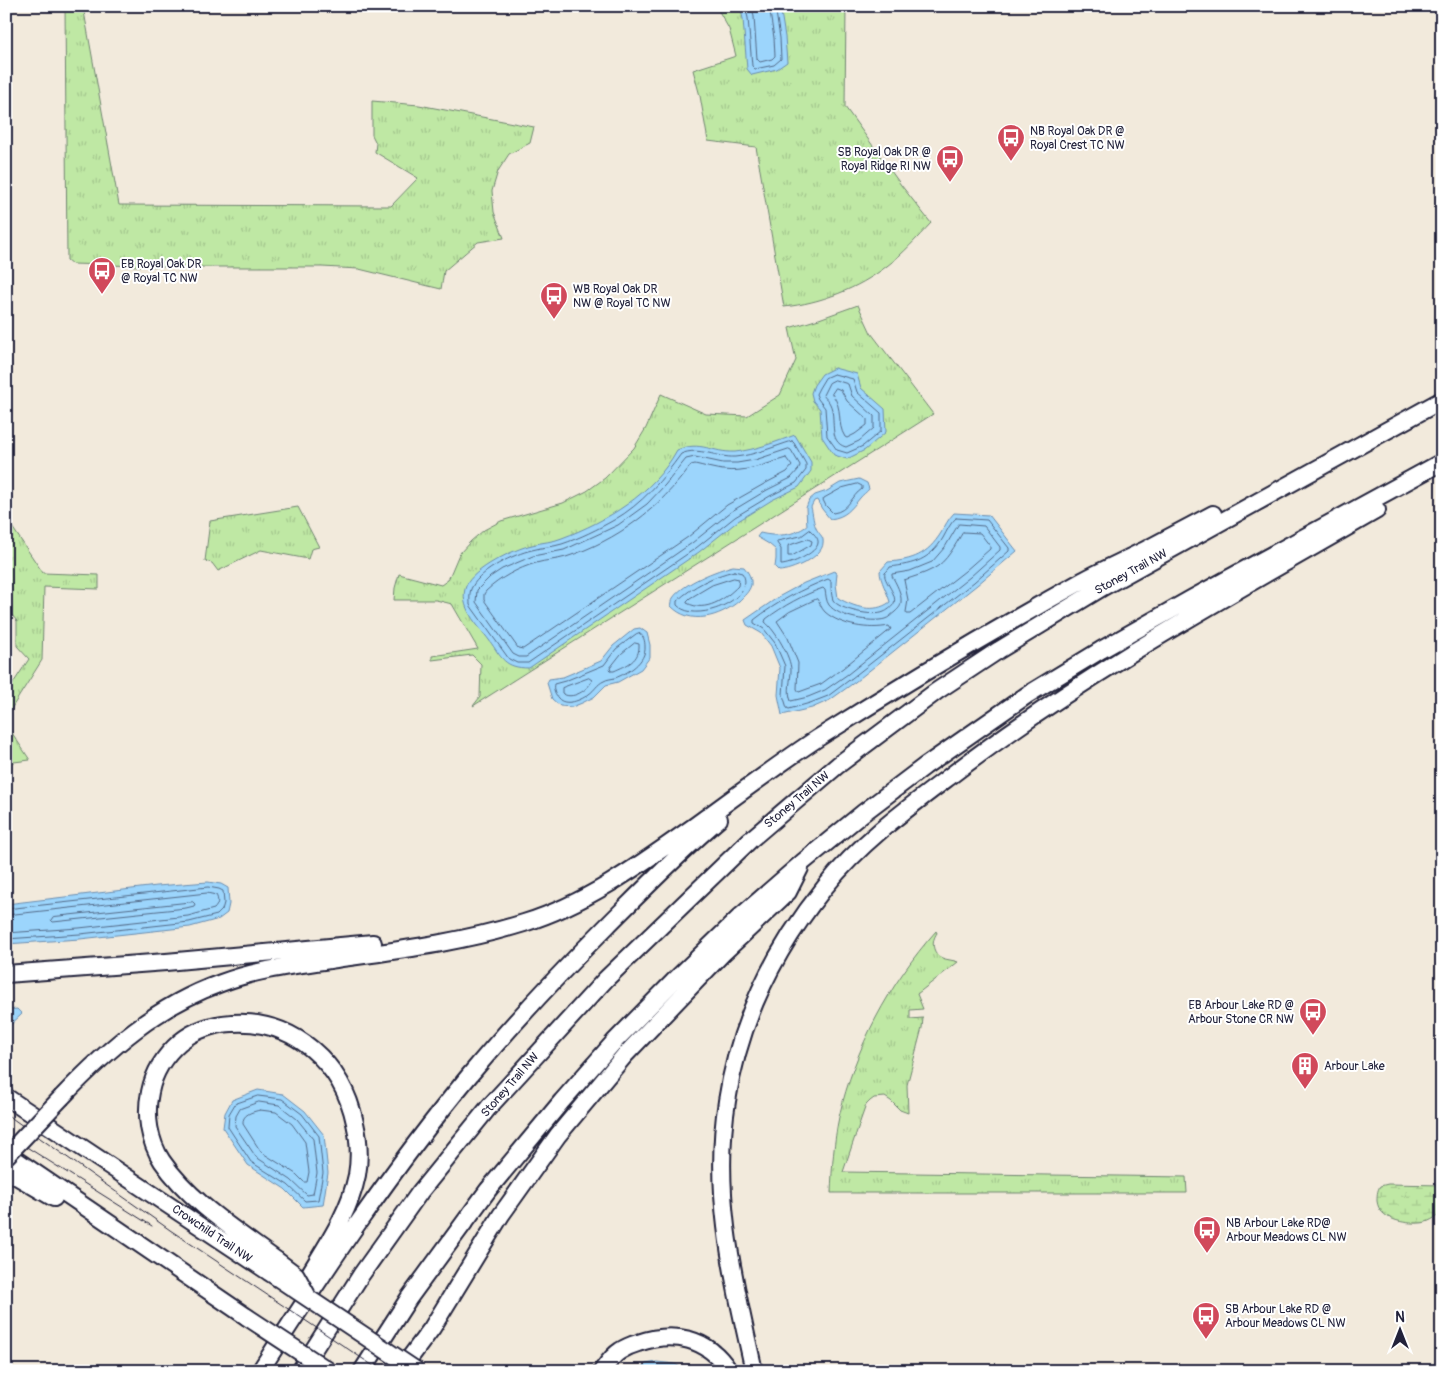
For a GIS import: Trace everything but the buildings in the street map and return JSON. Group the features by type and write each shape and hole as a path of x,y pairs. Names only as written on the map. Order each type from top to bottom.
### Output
{"highway":[{"name":"Stoney Trail NW","path":"300,1371 360,1275 420,1192 489,1107 606,979 750,840 838,765 937,692 999,650 1104,586 1442,400"},
{"path":"328,1371 6,1155 97,1062 130,1033 164,1010 218,984 240,976 284,966 423,947 459,940 523,923 573,904 620,878 815,740 936,665 1086,579 1365,438 1390,430"},
{"path":"362,1371 408,1298 488,1190 562,1101 614,1042 673,982 741,916 803,862 925,766 1028,695 1191,598 1442,462"},
{"path":"754,1371 726,1236 722,1181 724,1123 732,1074 743,1034 755,1002 783,948 806,911 827,885 878,833 977,756 1055,702 1151,641 1382,507 1400,485"},
{"path":"260,1371 302,1304 380,1191 469,1076 519,1018 640,893 702,834 815,740"},
{"path":"410,1371 432,1328 500,1215 558,1135 631,1050 722,954 788,892 803,862"},
{"path":"6,974 166,962 490,932"},
{"path":"252,1371 339,1224 357,1176 359,1158 358,1136 353,1113 346,1094 327,1063 315,1051 285,1032 266,1025 226,1023 197,1030 186,1037 160,1063 154,1076 148,1100 148,1125 161,1160 194,1197 242,1235 272,1266 296,1275 310,1299 398,1363 417,1371"},
{"name":"Crowchild Trail NW","path":"6,1097 272,1266"},
{"path":"6,1170 61,1202 110,1234 136,1242"},
{"path":"398,1363 432,1328"},
{"path":"602,1371 618,1352 627,1346 659,1337 687,1339 700,1344 718,1357 729,1371"},
{"path":"398,1363 430,1371"}],"green space":[{"path":"65,6 83,6 119,205 391,206 418,178 375,152 376,143 372,135 372,101 419,105 534,127 530,143 509,154 498,171 492,191 494,212 504,238 478,242 444,271 441,289 359,269 72,264 67,260"},
{"path":"716,6 846,6 845,107 931,223 893,261 864,282 838,294 784,307 756,147 708,141 693,70 736,56 729,29"},
{"path":"858,305 871,333 933,414 473,706 480,697 481,664 472,655 432,660 432,656 478,649 452,604 436,600 394,600 399,574 441,585 448,580 459,554 484,530 501,521 563,503 587,491 605,478 634,448 646,428 661,394 706,414 747,416 780,395 796,360 789,328"},
{"path":"298,507 319,547 311,549 308,559 261,550 218,571 212,563 205,561 210,521"},
{"path":"6,518 43,573 99,575 99,589 44,587 42,660 6,717 6,694 29,659 17,646 17,621 6,608"},
{"path":"6,724 30,760 6,763"},
{"path":"936,931 933,943 936,953 942,958 958,962 917,994 923,1009 910,1010 910,1019 923,1018 907,1085 908,1113 900,1110 885,1097 874,1098 870,1101 866,1105 843,1172 1186,1177 1187,1193 831,1193 837,1126 854,1066 864,1042 889,995 919,951"},
{"path":"1388,1184 1442,1185 1442,1213 1423,1223 1407,1223 1388,1217 1382,1213 1377,1199 1380,1186"}],"water":[{"path":"740,6 780,6 787,62 777,69 752,75 747,69 743,19"},
{"path":"834,368 857,374 861,388 885,409 886,432 865,450 847,459 834,455 822,437 820,409 813,401 811,393 822,374"},
{"path":"795,435 811,462 811,471 799,487 772,500 738,521 699,552 529,668 521,668 504,661 470,615 464,594 466,586 477,573 495,561 524,547 559,539 612,514 642,493 667,466 677,450 693,446 727,452 743,451 758,448"},
{"path":"859,479 867,483 869,489 851,509 840,516 830,519 817,500 814,501 811,507 816,527 823,539 822,548 806,562 791,569 779,571 775,567 776,550 757,537 760,533 784,535 802,529 807,526 806,508 809,500 840,483"},
{"path":"954,513 989,515 1017,551 977,585 830,700 812,708 782,715 778,695 780,668 771,646 761,633 747,625 745,620 780,596 804,583 834,571 837,573 838,598 864,608 884,606 890,602 881,579 880,571 888,562 912,558 925,551 936,540"},
{"path":"733,566 744,567 751,582 746,594 731,607 714,615 696,617 687,616 671,606 673,598 684,587 710,574"},
{"path":"640,628 647,633 650,645 650,657 641,669 618,682 606,685 594,697 572,707 560,706 552,699 547,683 549,679 563,677 601,661 613,646 634,629"},
{"path":"208,882 221,884 228,888 229,904 227,913 219,919 190,927 80,939 6,944 6,904 157,886"},
{"path":"17,1009 22,1014 6,1029 6,1010"},
{"path":"258,1090 283,1094 305,1111 324,1135 328,1173 323,1205 303,1207 285,1189 248,1165 223,1128 225,1113 232,1100"},
{"path":"657,1362 675,1364 687,1371 635,1371 646,1364"}],"tram line":[{"path":"6,1114 170,1230 381,1371"},
{"path":"6,1134 152,1226"}],"place":[{"name":"NB Royal Oak DR @ Royal Crest TC NW","path":"1011,162"},
{"name":"SB Royal Oak DR @ Royal Ridge RI NW","path":"950,183"},
{"name":"EB Royal Oak DR @ Royal TC NW","path":"102,295"},
{"name":"WB Royal Oak DR NW @ Royal TC NW","path":"554,320"},
{"name":"EB Arbour Lake RD @ Arbour Stone CR NW","path":"1313,1036"},
{"name":"Arbour Lake","path":"1305,1090"},
{"name":"NB Arbour Lake RD@ Arbour Meadows CL NW","path":"1207,1254"},
{"name":"SB Arbour Lake RD @ Arbour Meadows CL NW","path":"1206,1340"}]}
